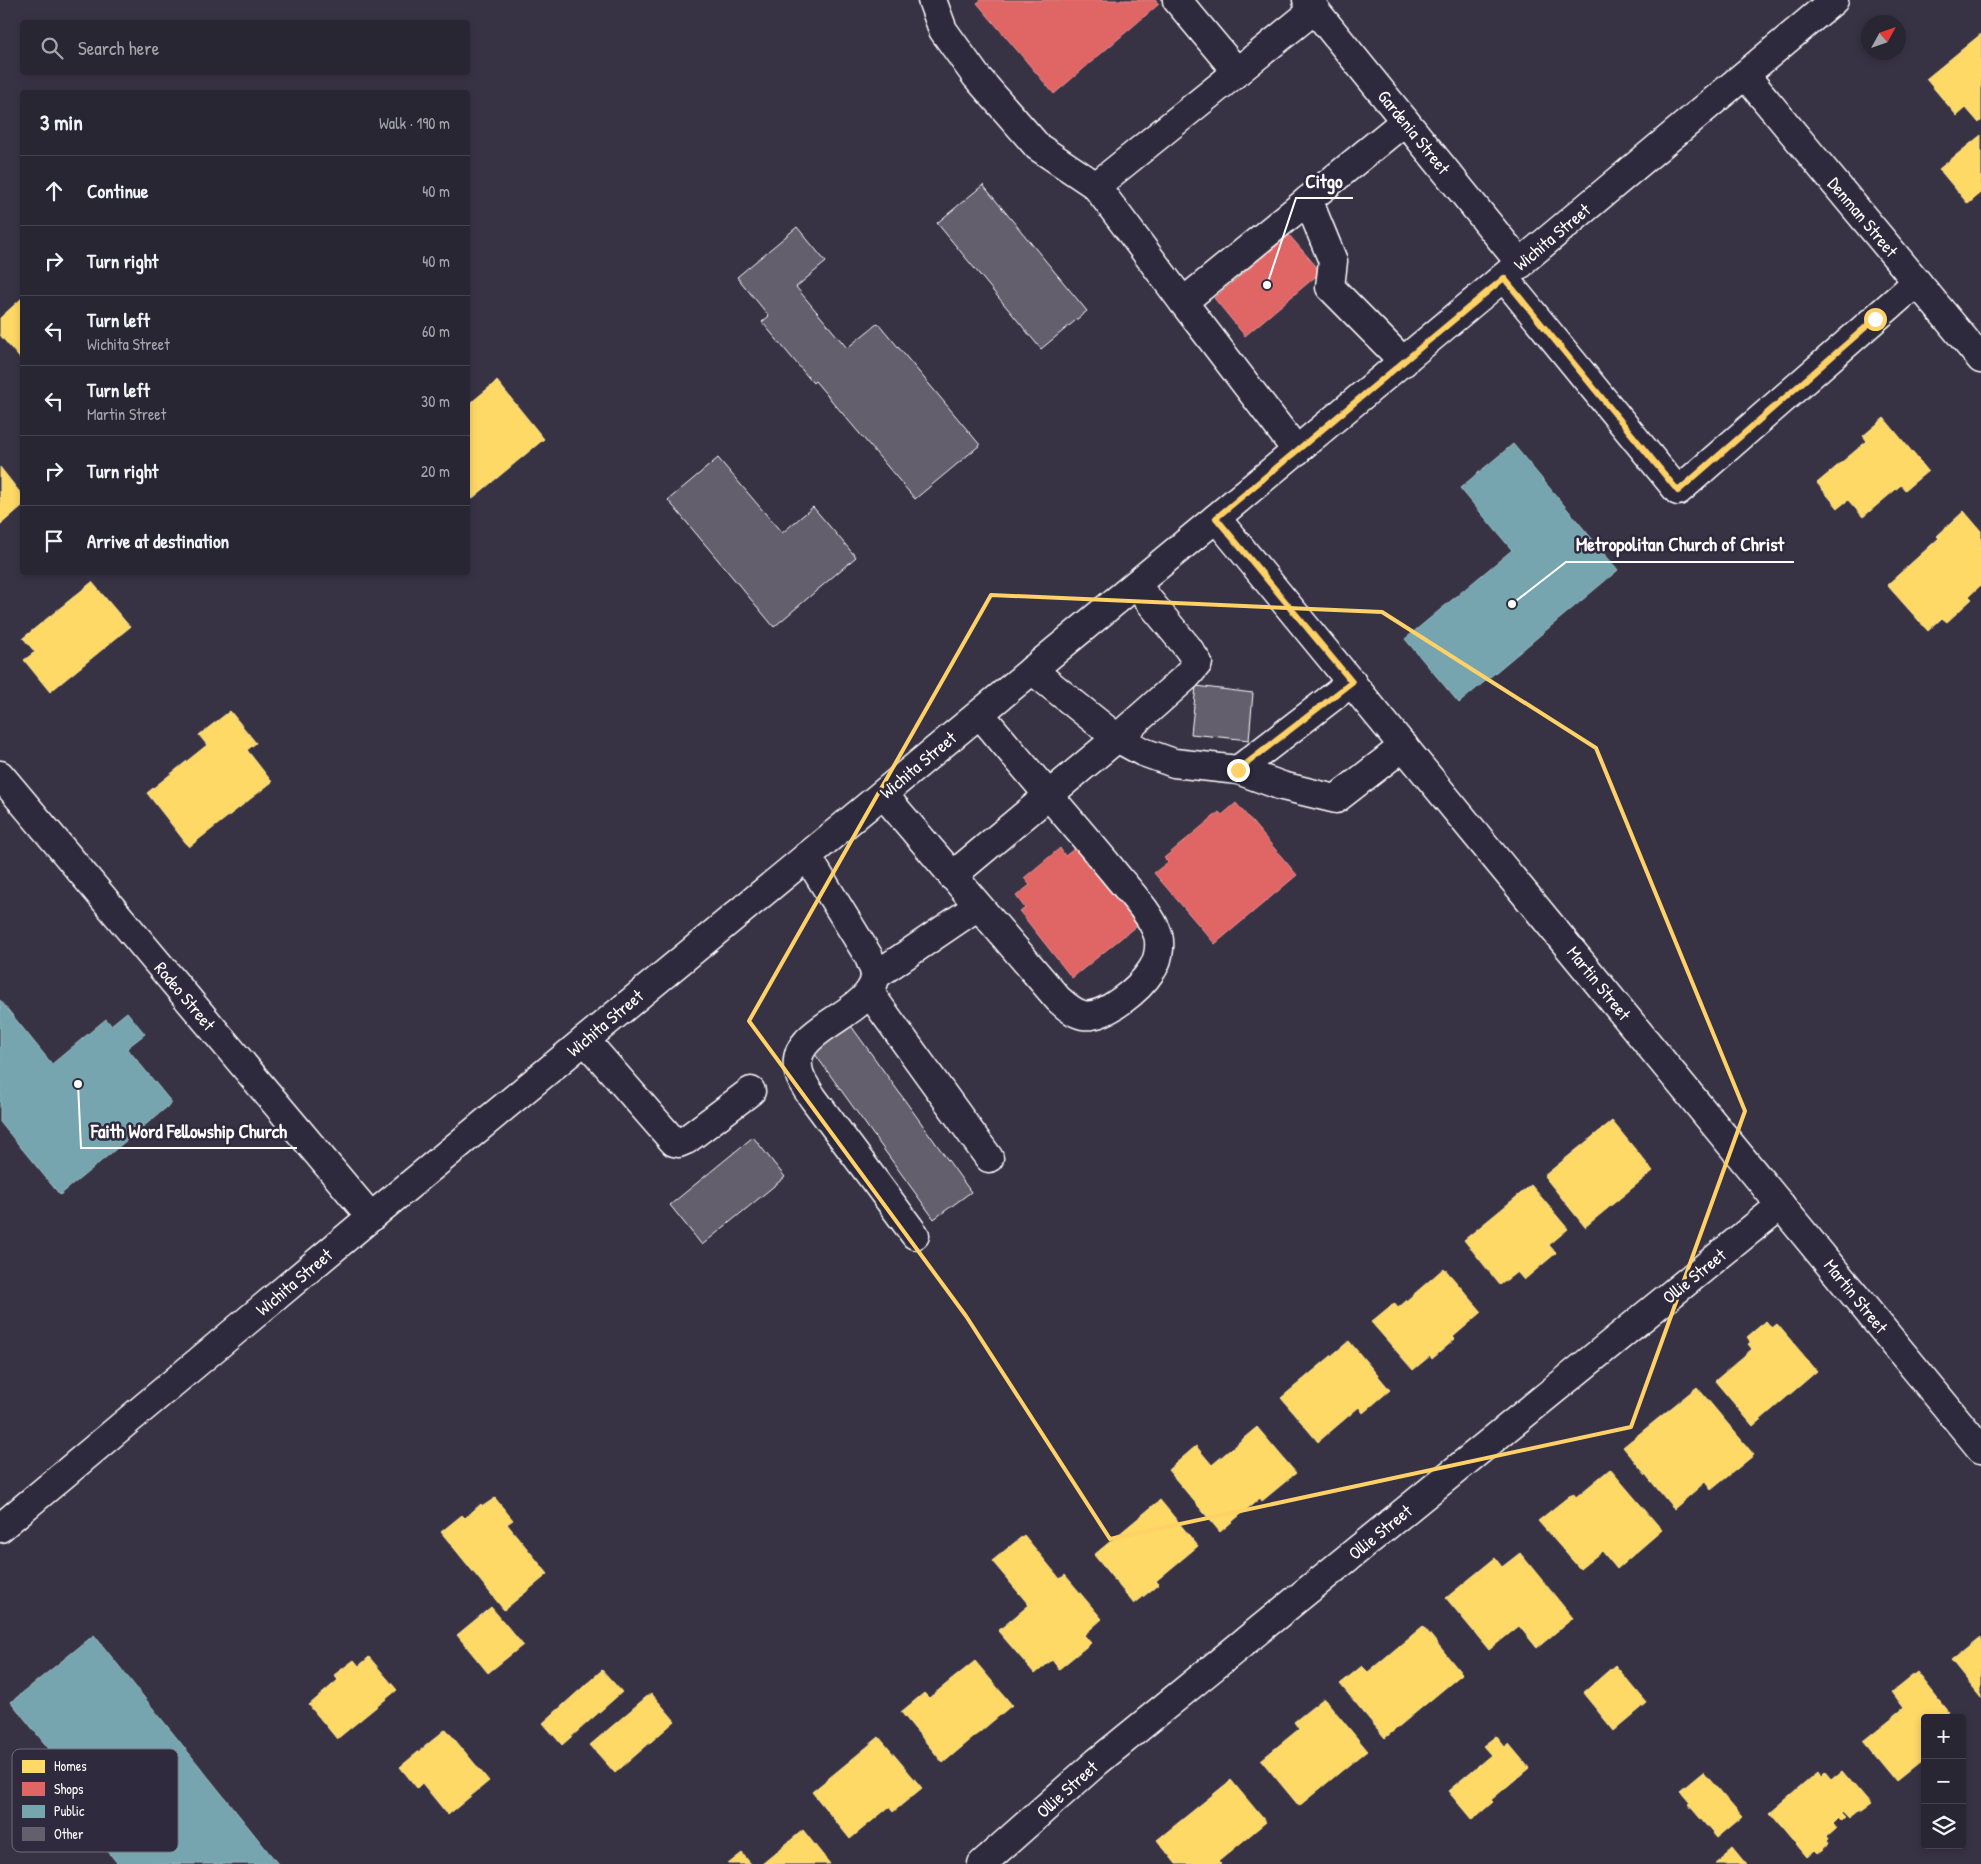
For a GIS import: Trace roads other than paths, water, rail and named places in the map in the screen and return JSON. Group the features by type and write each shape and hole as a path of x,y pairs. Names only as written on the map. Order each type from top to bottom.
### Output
{"street":[{"path":"932,0 943,30 976,76 1038,146 1096,186 1297,450"},
{"path":"1177,0 1237,72"},
{"name":"Wichita Street","path":"0,1528 371,1217 1404,362 1834,0"},
{"path":"1096,186 1237,72 1311,5"},
{"name":"Gardenia Street","path":"1311,5 1405,121 1512,271 1678,491 1917,282"},
{"name":"Denman Street","path":"1745,75 1981,360"},
{"path":"1183,302 1405,121"},
{"path":"1308,200 1333,262 1330,287 1404,362"},
{"name":"Martin Street","path":"1216,518 1981,1449"},
{"path":"952,876 1117,738 1188,676 1198,662 1136,585"},
{"path":"1032,670 1117,738 1143,752 1174,763 1238,770 1282,786 1336,799 1404,746"},
{"path":"1238,770 1352,682"},
{"path":"883,794 1058,999 1072,1011 1085,1015 1111,1008 1139,985 1152,971 1157,958 1158,936 1153,925 1132,895 980,714"},
{"name":"Rodeo Street","path":"0,775 371,1217"},
{"path":"807,856 869,957 872,984 989,1158"},
{"path":"915,1235 801,1080 798,1066 799,1055 806,1043 859,1002 872,984 978,906"},
{"path":"585,1040 674,1142 679,1143 686,1140 751,1091"},
{"name":"Ollie Street","path":"982,1864 1097,1762 1781,1205"}],"place":[{"name":"Citgo","path":"1267,285"},
{"name":"Metropolitan Church of Christ","path":"1512,604"},
{"name":"Faith Word Fellowship Church","path":"78,1084"}]}
